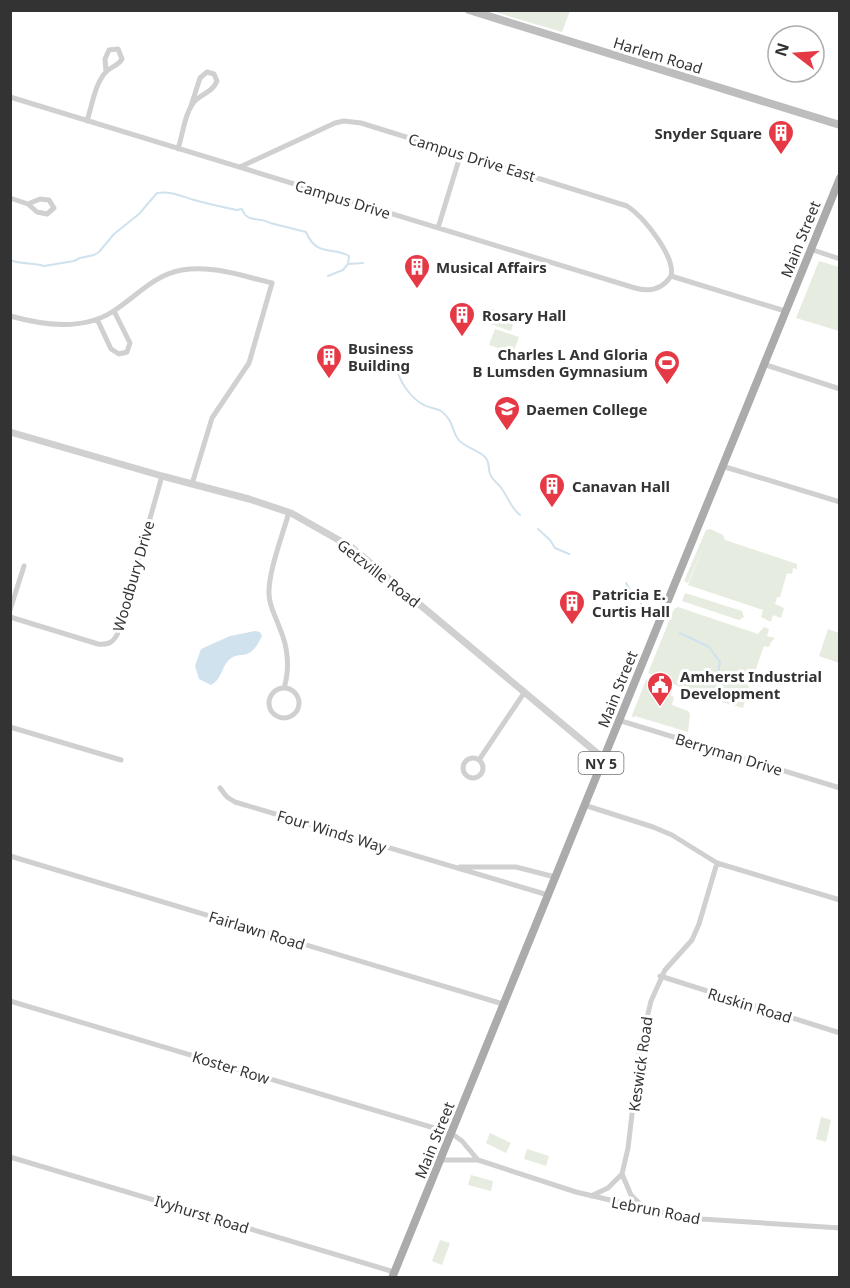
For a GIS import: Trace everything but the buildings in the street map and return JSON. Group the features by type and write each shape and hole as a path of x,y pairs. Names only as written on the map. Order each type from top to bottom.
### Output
{"main road":[{"name":"Harlem Road","path":"469,10 840,125"},
{"name":"Main Street","path":"393,1275 840,178"}],"street":[{"path":"87,121 99,83 106,71"},
{"path":"178,149 190,109 200,78 207,72 214,74 217,77 215,85 196,100 190,109"},
{"name":"Campus Drive","path":"10,97 642,290 655,289 664,285 671,276"},
{"name":"Campus Drive East","path":"239,167 319,130 344,122 361,123 627,206 639,215 663,249 672,267 671,276"},
{"path":"438,228 461,153"},
{"path":"10,198 28,204"},
{"path":"810,249 840,258"},
{"path":"10,316 64,325 98,320 114,311 147,285 183,270 204,268 218,270 272,283 249,363 212,418 192,484"},
{"path":"671,276 785,311"},
{"path":"98,320 111,349 120,354 127,352 130,343 114,311"},
{"path":"763,364 840,388"},
{"name":"Getzville Road","path":"10,432 289,512 351,547 603,758"},
{"path":"722,466 840,502"},
{"name":"Woodbury Drive","path":"10,617 98,644 106,645 114,641 162,476"},
{"path":"284,688 293,691 299,699 299,704 292,716 283,718 274,714 269,705 271,695 284,688 288,677 285,642 268,593 289,512"},
{"path":"10,610 24,566"},
{"path":"479,760 524,693"},
{"name":"Berryman Drive","path":"618,720 840,788"},
{"path":"10,727 121,760"},
{"name":"Four Winds Way","path":"220,788 227,797 236,802 548,895"},
{"path":"584,805 653,826 717,863 840,900"},
{"name":"Fairlawn Road","path":"10,856 503,1004"},
{"name":"Keswick Road","path":"622,1174 628,1148 644,1026 660,976 692,940 717,863"},
{"name":"Four Winds Way","path":"449,866 516,867 555,878"},
{"name":"Ruskin Road","path":"660,976 840,1033"},
{"name":"Koster Row","path":"10,1001 451,1133"},
{"name":"Lebrun Road","path":"451,1133 462,1141 478,1160"},
{"name":"Ivyhurst Road","path":"10,1157 393,1275"},
{"name":"Lebrun Road","path":"441,1160 478,1160 590,1196 648,1210 710,1220 840,1228"},
{"path":"590,1196 608,1188 622,1174 631,1195 648,1210"}],"shaded area":[{"path":"491,11 570,11 562,32"},
{"path":"819,261 839,267 839,331 796,318"},
{"path":"492,309 515,316 511,331 488,323"},
{"path":"495,329 519,337 513,353 489,345"},
{"path":"710,529 723,535 725,540 797,564 797,569 793,568 792,574 787,573 780,597 777,597 775,604 784,608 781,618 773,615 771,622 761,617 763,610 688,585 706,540 688,583 684,581 706,530"},
{"path":"685,593 742,611 744,617 739,620 682,601"},
{"path":"678,607 758,634 764,627 769,629 767,636 775,638 769,647 764,646 754,674 750,673 743,708 704,697 648,673 674,609"},
{"path":"828,629 839,633 839,663 819,656"},
{"path":"646,680 672,689 671,696 674,697 672,705 690,714 688,732 635,716 633,718 632,715"},
{"path":"821,1117 831,1120 826,1142 816,1139"},
{"path":"490,1133 511,1143 506,1153 486,1143"},
{"path":"527,1149 549,1156 546,1166 524,1159"},
{"path":"471,1175 493,1181 491,1191 468,1185"},
{"path":"440,1240 450,1243 442,1265 432,1261"}],"water":[{"path":"260,632 262,636 253,650 232,657 217,680 211,685 199,679 195,666 201,649 230,636"}],"waterway":[{"path":"10,260 44,266 94,255 114,234 139,214 157,193 167,193 237,210 242,209 247,217 306,232 310,240 320,248 349,256 348,264 363,263"},
{"path":"328,276 343,270 348,264"},
{"path":"398,373 405,387 415,399 441,411 448,418 461,442 485,457 491,476 520,515"},
{"path":"538,529 555,548 569,554"},
{"path":"626,583 633,594 641,596 641,605 644,607"},
{"path":"680,633 709,647 720,662 718,673 721,698"}],"place":[{"name":"Snyder Square","path":"781,156"},
{"name":"Musical Affairs","path":"417,290"},
{"name":"Rosary Hall","path":"462,338"},
{"name":"Business Building","path":"329,380"},
{"name":"Charles L And Gloria B Lumsden Gymnasium","path":"667,386"},
{"name":"Daemen College","path":"507,432"},
{"name":"Canavan Hall","path":"552,509"},
{"name":"Patricia E. Curtis Hall","path":"572,626"},
{"name":"Amherst Industrial Development","path":"660,708"}]}
